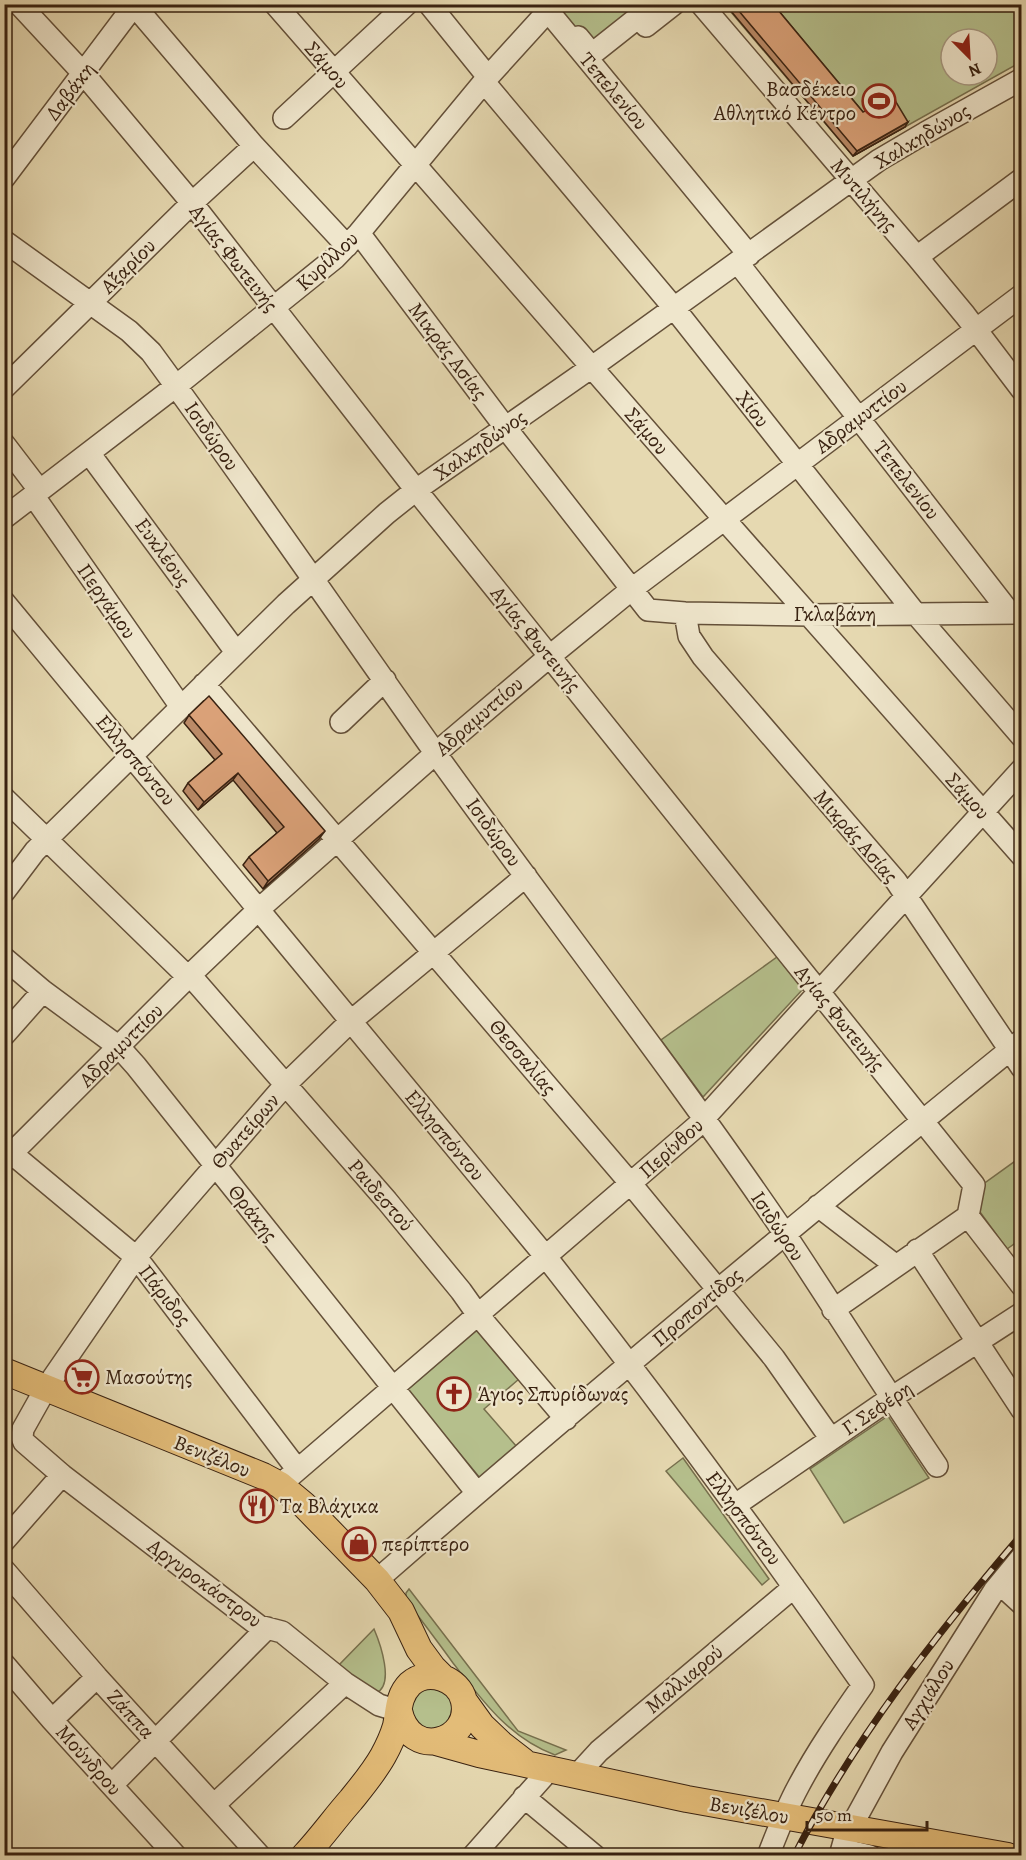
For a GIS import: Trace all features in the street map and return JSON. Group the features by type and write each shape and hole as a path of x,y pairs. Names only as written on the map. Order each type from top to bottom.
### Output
{"main road":[{"name":"Βενιζέλου","path":"4,1371 263,1476 288,1477 317,1517 395,1602 419,1649 443,1678"},
{"name":"Βενιζέλου","path":"366,1782 384,1755 395,1729 408,1676 406,1622"},
{"path":"304,1856 366,1782 431,1742 447,1739 462,1723 465,1713 460,1691 453,1683 433,1676 422,1677 412,1682 402,1700 401,1721 406,1731 415,1737 431,1742"},
{"name":"Βενιζέλου","path":"464,1701 482,1726 501,1744 538,1766"},
{"name":"Βενιζέλου","path":"431,1742 677,1797 784,1816 852,1847 939,1849 1008,1856"}],"street":[{"name":"Αγίας Φωτεινής","path":"19,4 83,73 192,203 416,490 974,1185 968,1215"},
{"name":"Σάμου","path":"274,4 1022,856"},
{"path":"284,118 407,4"},
{"name":"Χίου","path":"429,4 486,80 674,308 915,613 1022,737"},
{"path":"553,7 592,54 655,4"},
{"path":"593,66 674,4"},
{"name":"Μυτιλήνης","path":"701,4 917,257 1022,390"},
{"name":"Δαβάκη","path":"4,178 134,5"},
{"name":"Μικράς Ασίας","path":"134,5 254,146 353,239 505,427 648,610"},
{"name":"Κυρίλλου","path":"4,518 176,386 328,265 353,239 486,80 553,7"},
{"name":"Τεπελενίου","path":"553,7 593,66 743,259 858,418 1016,613"},
{"name":"Χαλκηδώνος","path":"4,892 47,839 236,652 313,579 416,490 592,367 879,160 1022,79"},
{"name":"Αξαρίου","path":"4,388 192,203 254,146"},
{"path":"917,257 1022,179"},
{"name":"Ισιδώρου","path":"4,241 140,340 176,386 436,753 705,1119 784,1233 937,1466"},
{"name":"Αδραμυττίου","path":"7,1154 259,909 550,656 632,589 1022,295"},
{"name":"Περγάμου","path":"4,444 181,707"},
{"name":"Ευκλέους","path":"89,453 236,652"},
{"name":"Ελλησπόντου","path":"4,602 546,1257 631,1364 863,1685 818,1752 784,1816"},
{"name":"Γκλαβάνη","path":"648,610 685,613 809,615 1016,613"},
{"name":"Μικράς Ασίας","path":"685,613 689,636 703,657 896,881 1015,1045 1022,1068"},
{"path":"341,722 385,680"},
{"name":"Θεσσαλίας","path":"204,684 631,1184 774,1358 831,1438"},
{"name":"Περίνθου","path":"288,1477 705,1119 1022,769"},
{"name":"Ραιδεστού","path":"5,801 189,976 387,1201 478,1315 566,1419"},
{"name":"Θυατείρων","path":"22,1437 23,1429 45,1388 136,1257 285,1085 350,1022 526,876"},
{"name":"Θράκης","path":"4,958 43,991 119,1047 136,1066 477,1493"},
{"path":"4,1035 43,991"},
{"name":"Προποντίδος","path":"377,1580 784,1233 1015,1045"},
{"name":"Πάριδος","path":"7,1154 136,1257 288,1477"},
{"path":"818,1206 895,1265"},
{"path":"833,1310 968,1215 1015,1264 1022,1286"},
{"path":"917,1250 1022,1410"},
{"name":"Γ. Σεφέρη","path":"734,1506 831,1438 1022,1313"},
{"name":"Αργυροκάστρου","path":"22,1437 28,1446 62,1475 259,1626 282,1632 345,1683 379,1705 402,1700"},
{"path":"4,1541 62,1475"},
{"name":"Αγχιάλου","path":"852,1847 892,1752 1000,1584 1022,1557"},
{"name":"Ζάππα","path":"4,1570 155,1742 215,1804 260,1856"},
{"path":"1000,1584 1022,1604"},
{"name":"Μαλλιαρού","path":"577,1775 599,1751 794,1587"},
{"path":"112,1785 267,1628"},
{"name":"Μούνδρου","path":"4,1664 176,1856"},
{"path":"52,1720 97,1677"},
{"path":"215,1804 345,1683"},
{"path":"483,1852 524,1797 538,1766"},
{"path":"524,1797 595,1856"},
{"path":"768,1856 784,1816"}],"green space":[{"path":"564,5 651,5 593,50 561,12"},
{"name":"Βασδέκειο Αθλητικό Κέντρο","path":"725,5 1016,5 1021,12 1021,62 999,74 999,27 939,27 939,87 976,87 853,156"},
{"path":"777,957 803,989 703,1097 661,1040"},
{"path":"1018,1159 1022,1164 1021,1239 1007,1249 980,1212 982,1185"},
{"path":"477,1330 519,1379 484,1409 517,1447 480,1478 407,1390"},
{"path":"888,1416 929,1478 844,1523 810,1469"},
{"path":"683,1458 769,1579 762,1585 666,1471"},
{"path":"409,1589 518,1731 566,1750 555,1755 539,1748 510,1728 486,1704 406,1600 406,1593"},
{"path":"374,1629 380,1644 385,1673 382,1689 376,1693 338,1666"},
{"path":"435,1686 453,1698 453,1719 436,1732 414,1724 410,1701 413,1694"}],"building":[{"path":"733,4 773,4 863,112 893,97 908,122 857,151"},
{"path":"209,696 325,831 268,881 249,857 284,827 238,773 204,802 188,783 222,754 189,715"}],"railway":[{"path":"794,1856 818,1812 870,1728 928,1649 1022,1534"}],"place":[{"name":"Βασδέκειο Αθλητικό Κέντρο","path":"879,101"},
{"name":"Μασούτης","path":"82,1377"},
{"name":"Άγιος Σπυρίδωνας","path":"454,1394"},
{"name":"Τα Βλάχικα","path":"257,1506"},
{"name":"περίπτερο","path":"359,1544"}]}
